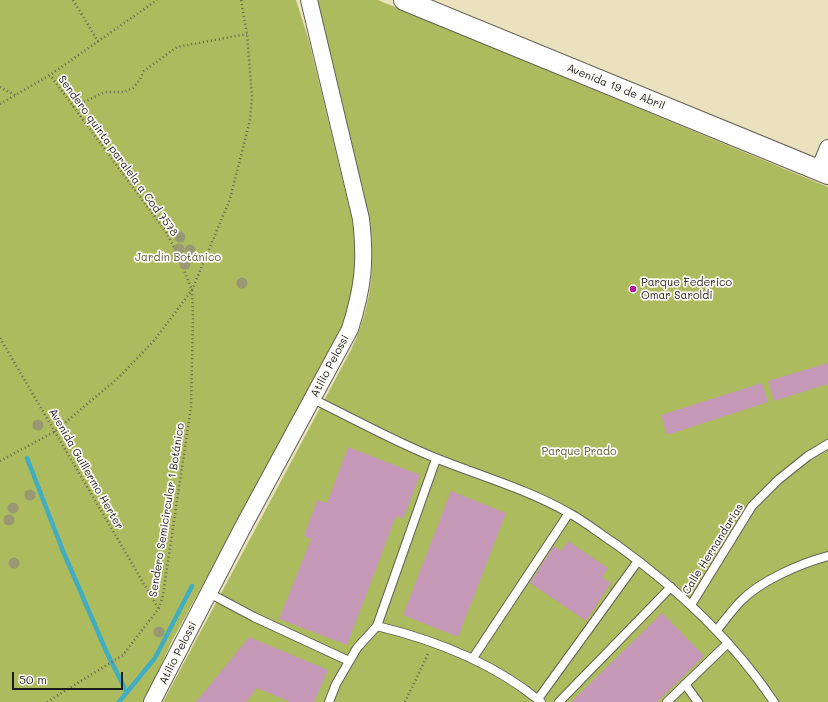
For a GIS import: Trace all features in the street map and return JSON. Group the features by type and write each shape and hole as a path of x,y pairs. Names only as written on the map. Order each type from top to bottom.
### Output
{"street":[{"name":"Atilio Pelossi","path":"152,702 208,593 350,329 361,291 364,275 364,245 361,219 309,0"},
{"name":"Avenida 19 de Abril","path":"404,0 824,172"},
{"path":"824,172 828,148"}],"lane":[{"path":"313,399 436,459 504,484 569,513 638,561 672,587 717,630 759,679 774,702"},
{"name":"Calle Hernandarias","path":"691,605 752,506 778,480 808,456 828,444"},
{"path":"329,702 336,684 357,648 377,626 436,459"},
{"path":"473,658 569,513"},
{"path":"717,630 742,600 768,582 805,562 828,556"},
{"path":"377,626 418,636 473,658 511,680 540,701 638,561"},
{"path":"559,702 672,587"},
{"path":"208,593 254,617 349,661"},
{"path":"667,702 728,643"},
{"path":"686,684 698,702"}],"path":[{"path":"73,0 99,42"},
{"path":"0,104 50,76 156,0"},
{"path":"0,461 54,432 118,378 153,342 192,290 230,199 250,120 252,97 247,34 241,0"},
{"path":"73,107 105,92 125,92 132,88 140,81 144,71 176,47 247,34"},
{"name":"Sendero quinta paralela a Cod 7578","path":"50,76 166,232 178,255 192,290"},
{"path":"0,87 14,95"},
{"name":"Sendero Semicircular 1 Botánico","path":"47,702 123,655 158,608 163,595 191,407 193,317 192,290"},
{"name":"Avenida Guillermo Herter","path":"0,338 158,608"},
{"path":"405,702 434,642"}],"green space":[{"name":"Jardín Botánico","path":"0,0 296,0 309,41 353,223 357,258 355,286 341,332 173,639 144,702 0,702"},
{"name":"Parque Prado","path":"317,0 378,0 828,187 828,702 163,702 351,350 360,329 369,295 372,261 369,224"}],"building":[{"path":"828,363 828,384 774,401 768,381"},
{"path":"762,383 768,402 667,435 661,415"},
{"path":"348,447 420,475 403,519 396,516 347,645 279,619 311,539 304,536 317,500 327,503"},
{"path":"451,491 506,513 458,637 403,615"},
{"path":"568,541 608,568 602,577 611,583 586,621 530,583 554,546 561,551"},
{"path":"662,613 704,656 657,702 571,702"},
{"path":"249,637 328,670 314,702 290,702 257,688 246,702 196,702"}],"waterway":[{"path":"27,458 63,551 107,653 126,691"},
{"path":"119,702 155,658 192,586"}],"place":[{"name":"Parque Federico Omar Saroldi","path":"633,289"}]}
